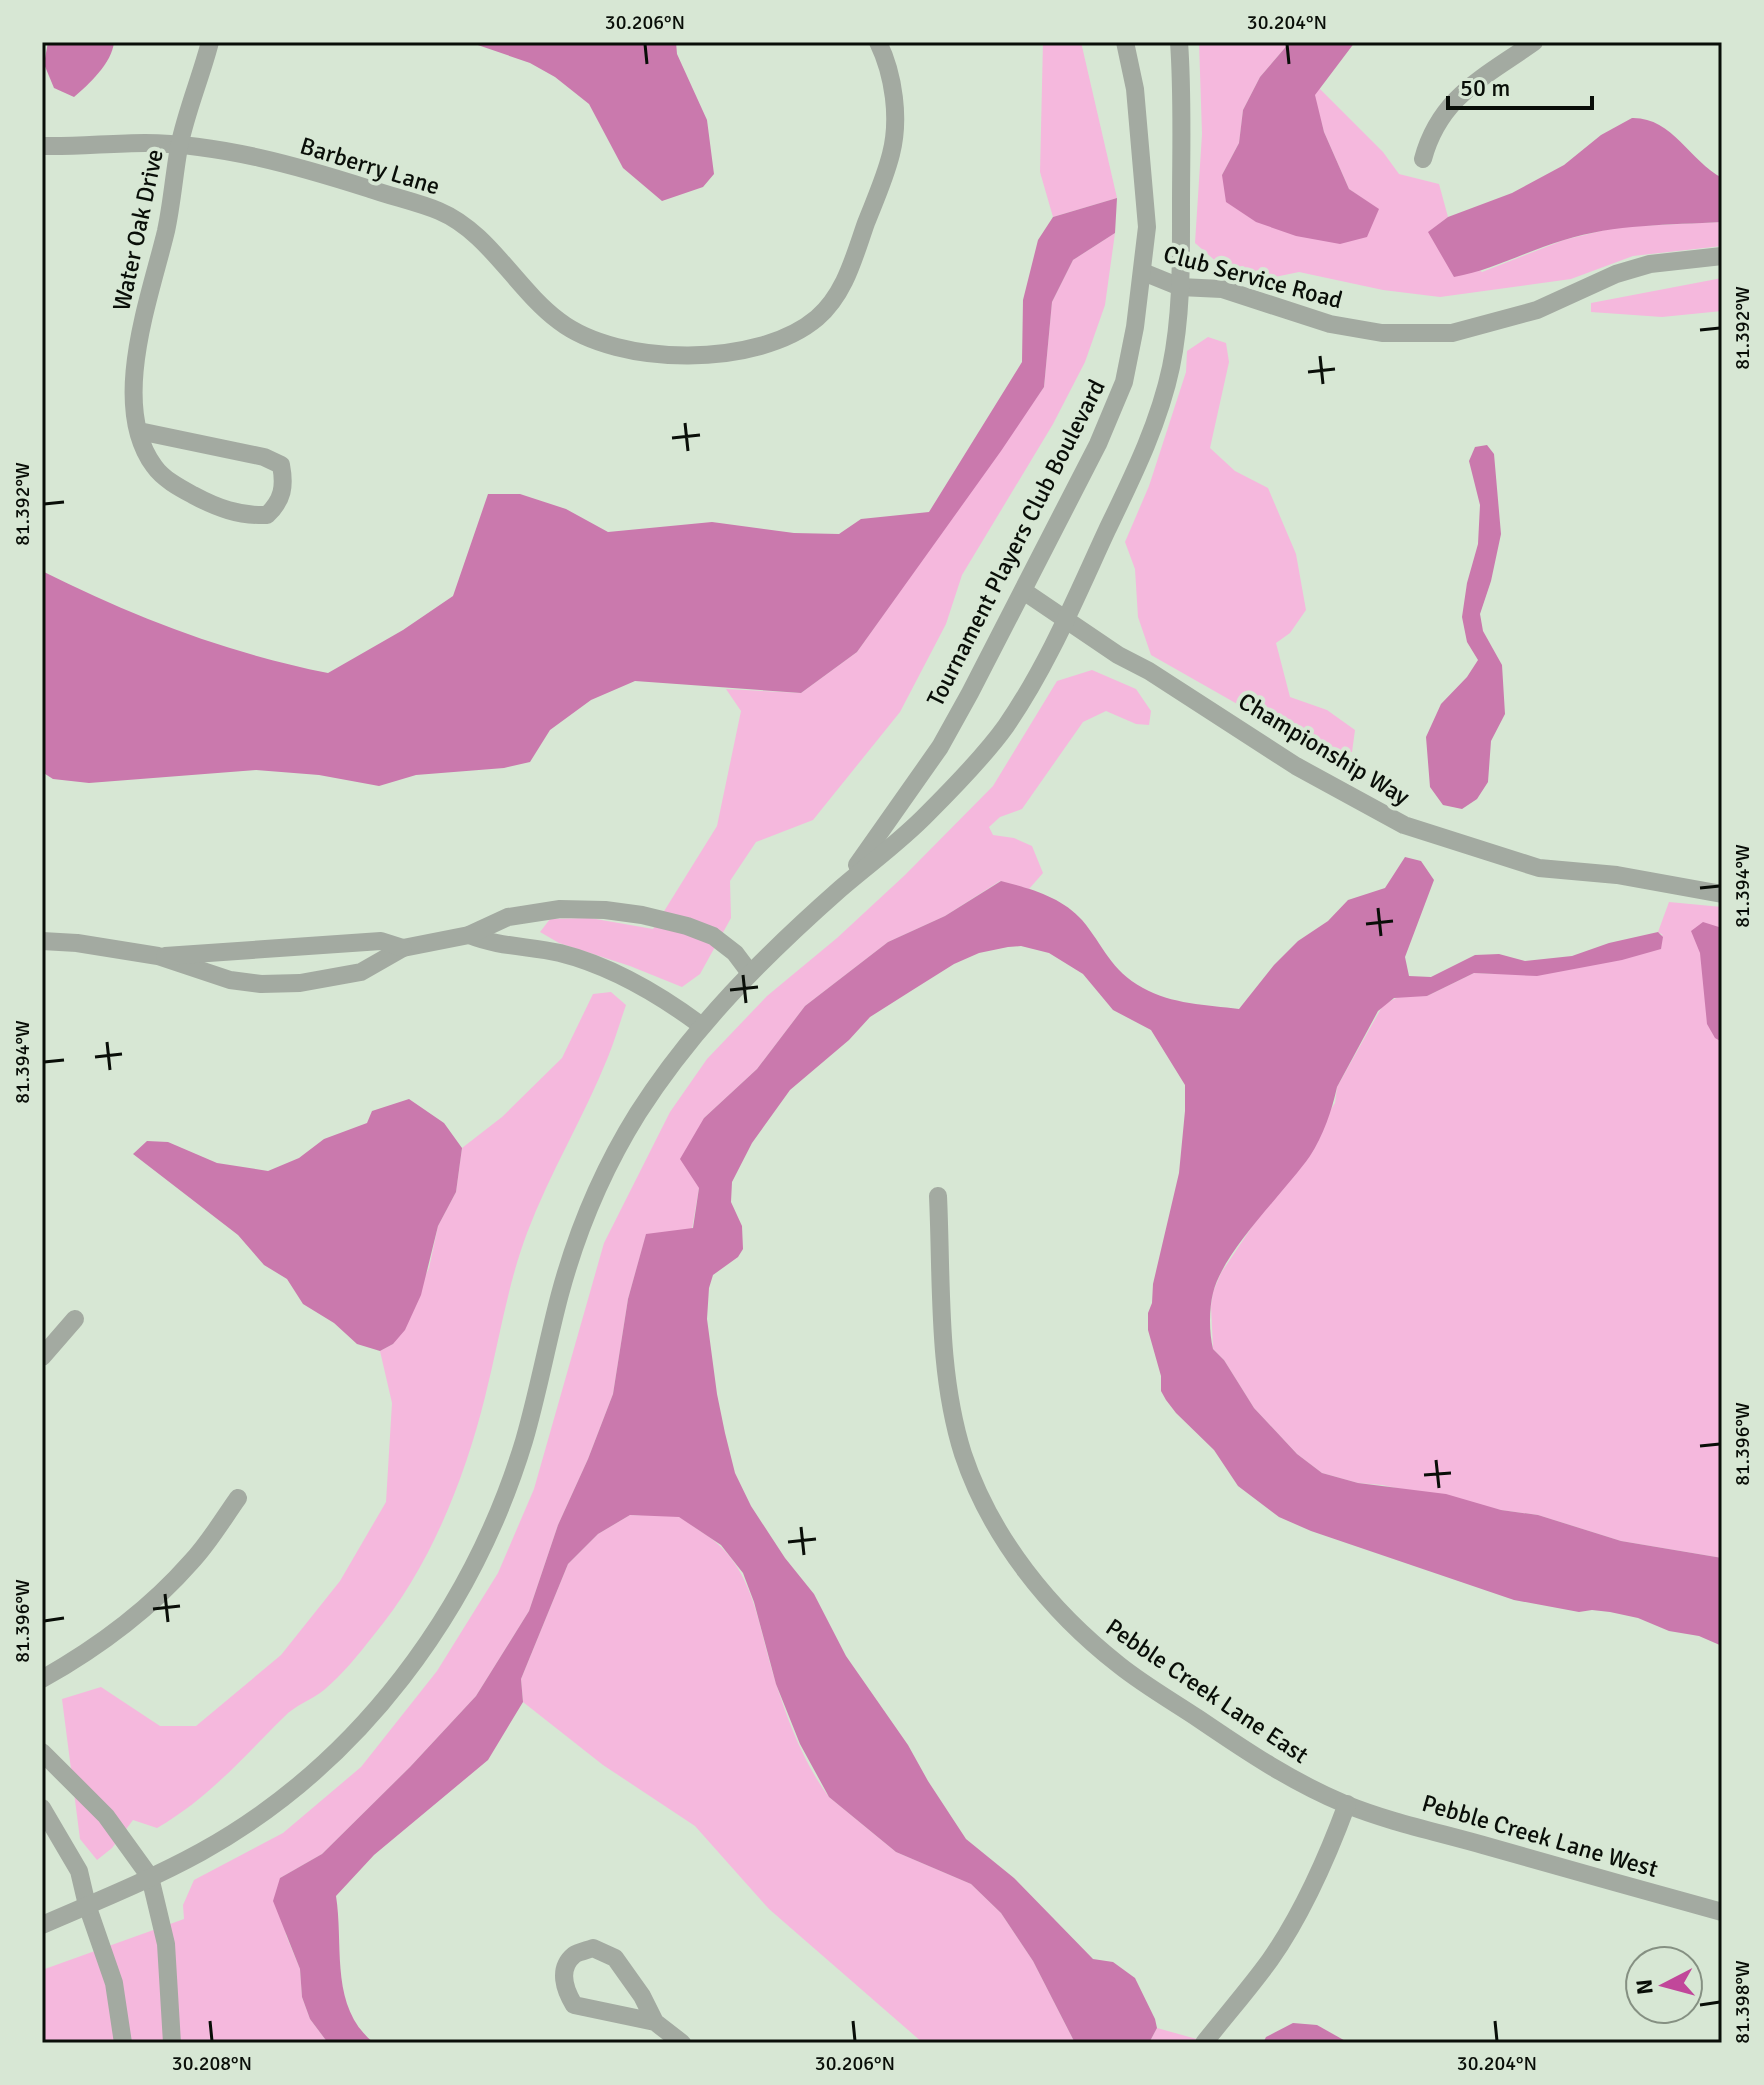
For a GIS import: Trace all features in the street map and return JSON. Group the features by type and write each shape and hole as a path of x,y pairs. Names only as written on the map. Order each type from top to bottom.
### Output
{"street":[{"name":"Water Oak Drive","path":"139,431 264,457 281,465 284,481 276,507 267,515 245,516 211,505 179,488 155,468 142,445 132,400 137,349 167,227 180,145 210,42"},
{"name":"Barberry Lane","path":"42,146 180,145 258,158 341,180 440,212 461,224 559,322 603,345 662,355 692,356 739,350 796,332 816,319 833,302 845,281 891,155 895,132 891,81 878,42"},
{"name":"Tournament Players Club Boulevard","path":"839,890 940,747 1025,592 1098,444 1124,382 1143,272 1147,227 1135,89 1125,42"},
{"name":"Tournament Players Club Boulevard","path":"42,1925 150,1877 203,1851 240,1828 327,1761 400,1680 438,1628 472,1572 507,1491 526,1435 576,1240 602,1178 627,1131 657,1084 702,1026 750,973 839,890 926,816 1004,729 1059,637 1142,457 1170,369 1180,287 1182,81 1179,42"},
{"path":"1423,159 1440,117 1451,103 1534,42"},
{"name":"Club Service Road","path":"1143,272 1180,287 1222,289 1307,318 1369,331 1452,333 1537,310 1616,274 1639,267 1722,256"},
{"name":"Championship Way","path":"1025,592 1118,655 1149,671 1296,766 1404,825 1539,868 1617,875 1722,894"},
{"path":"42,941 77,943 158,956 230,980 261,984 300,983 361,972 403,948 469,935 508,917 560,909 605,910 642,915 713,936 735,953 750,973"},
{"path":"469,935 491,944 555,952 581,959 652,990 702,1026"},
{"path":"158,956 381,941 403,948"},
{"name":"Pebble Creek Lane East","path":"938,1196 945,1357 952,1407 964,1454 982,1499 1008,1546 1059,1611 1121,1667 1280,1773 1347,1804"},
{"path":"42,1357 75,1319"},
{"path":"42,1679 87,1653 153,1602 193,1560 238,1498"},
{"path":"42,1752 106,1816 150,1877 166,1944 172,2043"},
{"path":"1204,2043 1270,1960 1292,1926 1335,1837 1347,1804"},
{"name":"Pebble Creek Lane West","path":"1347,1804 1722,1912"},
{"path":"42,1808 79,1871 87,1905 114,1983 123,2043"},
{"path":"655,2022 574,2005 565,1991 563,1973 574,1955 593,1948 615,1958 642,1996 655,2022 682,2043"}],"shaded area":[{"path":"48,42 114,42 104,65 74,97 54,88 44,64"},
{"path":"469,42 676,42 677,54 707,120 714,174 703,187 662,201 623,168 589,104 555,77 530,63"},
{"path":"1043,42 1081,42 1117,198 1053,217 1040,172"},
{"path":"1199,42 1290,42 1260,77 1243,110 1239,143 1222,175 1379,210 1349,189 1324,132 1314,95 1319,88 1383,152 1399,174 1439,184 1448,217 1429,232 1482,272 1564,240 1617,227 1722,222 1722,246 1633,256 1571,279 1440,297 1383,290 1299,272 1270,278 1219,264 1195,243 1202,134"},
{"path":"1290,42 1355,42 1315,95 1324,132 1349,189 1379,209 1367,237 1340,244 1296,236 1256,222 1226,202 1222,175 1239,143 1243,110 1260,77"},
{"path":"1632,118 1646,120 1670,132 1722,178 1722,222 1642,226 1583,235 1454,277 1428,232 1448,217 1512,193 1564,165 1601,135"},
{"path":"1117,198 1115,233 1073,260 1052,302 1044,387 857,652 801,693 635,681 591,700 550,730 530,762 504,768 416,775 379,786 319,775 256,770 89,783 53,779 42,772 42,571 111,604 182,632 254,655 328,673 403,630 453,596 488,494 520,494 566,509 608,532 712,522 794,533 839,534 861,519 929,512 1022,362 1023,300 1038,240 1053,217"},
{"path":"1115,233 1105,305 1085,362 1053,424 962,575 946,624 900,712 813,820 756,842 730,881 731,918 700,974 682,987 559,943 540,932 550,919 590,918 653,929 717,826 741,711 726,689 801,693 857,652 1044,387 1052,302 1073,260"},
{"path":"1722,278 1722,311 1662,317 1591,312 1591,303"},
{"path":"1208,337 1226,343 1229,362 1210,448 1235,471 1268,488 1296,554 1306,610 1290,633 1276,643 1290,697 1327,710 1355,730 1352,752 1330,753 1290,734 1151,655 1138,617 1135,569 1125,542 1149,486 1186,372 1187,351"},
{"path":"1487,445 1494,454 1501,534 1480,614 1483,631 1502,665 1505,714 1491,741 1488,782 1477,799 1462,809 1443,805 1430,787 1426,737 1441,704 1467,677 1478,660 1467,642 1462,617 1478,544 1480,505 1469,461 1475,447"},
{"path":"1092,670 1136,689 1151,711 1149,725 1136,724 1106,711 1083,722 1022,809 1000,817 989,827 993,835 1014,838 1032,846 1043,873 1029,889 1000,881 945,916 888,942 805,1006 757,1069 704,1118 699,1188 692,1229 646,1235 628,1299 613,1394 558,1525 529,1611 476,1696 410,1767 322,1854 280,1878 286,1935 300,1969 302,1997 310,2019 328,2043 42,2043 42,1970 184,1919 183,1905 194,1880 283,1833 361,1767 437,1671 498,1573 534,1489 604,1243 670,1112 707,1059 767,996 837,938 905,875 993,786 1057,681"},
{"path":"1405,857 1421,861 1434,880 1405,957 1409,976 1431,977 1475,955 1499,954 1525,961 1572,956 1609,943 1658,932 1663,937 1661,949 1622,960 1537,976 1474,973 1427,996 1394,998 1378,1011 1337,1087 1315,1148 1241,1241 1219,1277 1211,1306 1213,1349 1224,1360 1254,1408 1297,1454 1322,1473 1358,1483 1446,1494 1501,1510 1538,1515 1621,1541 1722,1558 1722,1646 1699,1636 1669,1631 1638,1618 1592,1610 1579,1612 1514,1600 1311,1531 1279,1517 1238,1486 1214,1450 1166,1400 1161,1391 1161,1376 1148,1330 1153,1284 1179,1173 1185,1085 1151,1030 1113,1010 1083,974 1049,953 1021,946 979,953 954,964 870,1017 849,1040 790,1090 752,1143 732,1182 731,1202 742,1226 743,1249 738,1257 713,1275 709,1288 707,1319 717,1394 735,1473 751,1506 785,1558 814,1594 846,1656 908,1745 966,1839 1014,1878 1093,1959 1113,1962 1135,1978 1157,2028 1149,2043 1075,2043 1033,1961 1001,1913 971,1884 896,1852 829,1797 800,1744 776,1684 743,1573 721,1545 679,1517 630,1515 598,1534 568,1564 521,1679 523,1702 488,1760 374,1855 336,1896 344,1994 350,2012 374,2043 328,2043 310,2019 302,1997 300,1969 273,1901 280,1878 322,1854 410,1767 476,1696 529,1611 558,1525 613,1394 628,1299 646,1234 693,1228 699,1188 680,1159 704,1118 757,1069 805,1006 888,942 945,916 1001,881 1044,894 1065,905 1082,920 1115,965 1143,988 1177,1001 1239,1009 1298,941 1328,921 1348,900 1385,888"},
{"path":"1669,902 1722,907 1722,1558 1621,1541 1538,1515 1358,1483 1322,1473 1297,1454 1254,1408 1224,1360 1213,1349 1211,1306 1221,1273 1335,1103 1337,1087 1383,1005 1400,996 1427,996 1474,973 1500,974 1663,935 1658,932"},
{"path":"1703,922 1722,928 1722,1042 1715,1038 1707,1024 1700,953 1691,931"},
{"path":"611,992 626,1005 615,1038 527,1233 467,1460 442,1523 411,1582 368,1643 331,1684 288,1713 193,1804 157,1828 133,1820 112,1848 97,1860 80,1839 62,1699 101,1687 160,1726 196,1726 281,1655 340,1581 386,1502 392,1403 380,1351 393,1344 429,1268 438,1226 456,1192 462,1148 502,1117 562,1058 593,994"},
{"path":"409,1099 444,1123 462,1148 456,1192 438,1226 421,1295 405,1330 393,1344 380,1351 357,1344 334,1323 303,1304 287,1279 264,1265 238,1235 133,1154 147,1141 168,1142 217,1163 268,1171 299,1158 324,1139 367,1123 372,1111"},
{"path":"630,1515 679,1517 718,1544 732,1560 751,1597 791,1725 804,1756 829,1797 896,1852 971,1884 1001,1913 1033,1961 1075,2043 923,2043 769,1909 695,1826 603,1765 523,1702 521,1679 568,1564 598,1534"},
{"path":"1293,2023 1317,2025 1349,2043 1263,2043 1266,2037"},
{"path":"1157,2028 1211,2043 1149,2043"}]}
